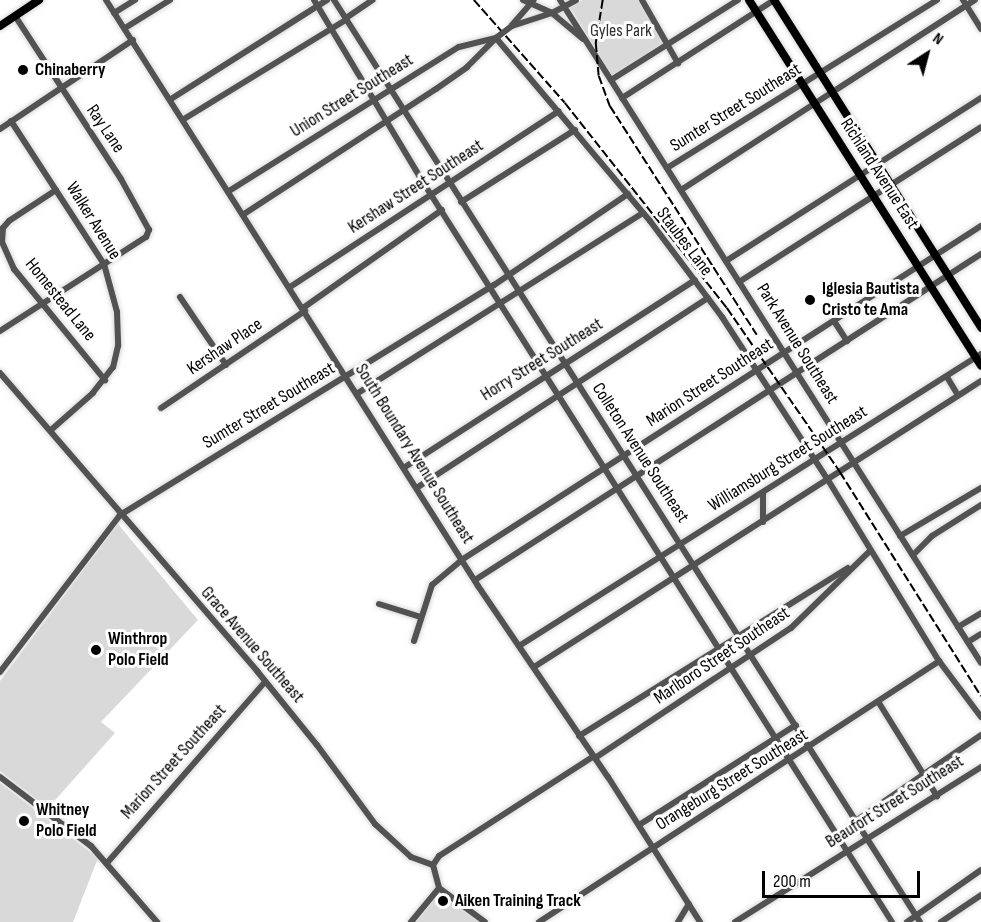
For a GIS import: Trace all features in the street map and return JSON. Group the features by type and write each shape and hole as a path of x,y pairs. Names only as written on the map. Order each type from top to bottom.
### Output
{"main road":[{"path":"0,26 39,0"},
{"name":"Richland Avenue East","path":"748,0 979,359"},
{"name":"Richland Avenue East","path":"774,0 981,328"}],"street":[{"name":"South Boundary Avenue Southeast","path":"106,0 418,487 475,580 653,846 700,922"},
{"path":"114,13 135,0"},
{"path":"125,28 170,0"},
{"path":"171,99 316,3 327,0"},
{"name":"Colleton Avenue Southeast","path":"334,0 920,922"},
{"path":"184,120 332,29 373,0"},
{"name":"Park Avenue Southeast","path":"560,0 981,663"},
{"name":"Union Street Southeast","path":"512,26 552,14 576,0"},
{"path":"642,0 678,63"},
{"path":"611,80 738,0"},
{"path":"622,98 774,0"},
{"name":"Sumter Street Southeast","path":"667,168 938,0"},
{"path":"681,190 965,3 975,0"},
{"name":"Park Avenue Southeast","path":"529,1 552,14 586,42"},
{"name":"Union Street Southeast","path":"244,214 467,67 496,38 512,26 529,1"},
{"path":"316,3 558,397 892,922"},
{"path":"965,3 981,29"},
{"name":"Ray Lane","path":"15,16 121,179 149,230 146,237 104,264"},
{"name":"Union Street Southeast","path":"229,191 459,47 496,38"},
{"name":"Staubes Lane","path":"496,38 628,194 695,280 828,480"},
{"path":"0,129 133,40"},
{"path":"726,261 981,98"},
{"name":"Kershaw Street Southeast","path":"290,287 559,111"},
{"name":"Walker Avenue","path":"11,121 104,264 115,293 119,330 116,357 105,380 51,430"},
{"path":"739,282 981,127"},
{"name":"Kershaw Street Southeast","path":"462,202 575,130"},
{"name":"Homestead Lane","path":"56,190 9,221 2,230 6,255 105,380"},
{"name":"Sumter Street Southeast","path":"0,672 120,515 490,287 628,194"},
{"name":"Kershaw Street Southeast","path":"304,309 442,210"},
{"name":"Sumter Street Southeast","path":"358,393 520,294 643,213"},
{"name":"Marion Street Southeast","path":"414,641 432,585 462,559 981,226"},
{"name":"Marion Street Southeast","path":"475,580 768,389 798,373 981,254"},
{"path":"0,331 104,264"},
{"name":"Horry Street Southeast","path":"405,467 695,280"},
{"path":"180,297 225,364"},
{"path":"418,487 708,298"},
{"name":"Kershaw Place","path":"161,408 304,309"},
{"path":"834,321 847,341"},
{"name":"Williamsburg Street Southeast","path":"519,646 979,359"},
{"name":"Grace Avenue Southeast","path":"0,373 265,682 384,834 411,857 433,865"},
{"path":"947,377 958,395"},
{"name":"Williamsburg Street Southeast","path":"534,667 981,381"},
{"path":"828,480 939,661 981,717"},
{"path":"900,536 981,488"},
{"path":"763,493 763,522"},
{"path":"913,555 932,536 981,505"},
{"name":"Marlboro Street Southeast","path":"579,736 720,650 870,551"},
{"name":"Marlboro Street Southeast","path":"433,865 439,856 753,656 818,606 853,564"},
{"path":"379,604 421,617"},
{"path":"958,627 981,613"},
{"path":"968,642 981,634"},
{"name":"Orangeburg Street Southeast","path":"539,922 653,846 879,703 939,661"},
{"name":"Marion Street Southeast","path":"107,863 265,682"},
{"path":"879,703 937,796"},
{"name":"Orangeburg Street Southeast","path":"639,825 796,725"},
{"name":"Beaufort Street Southeast","path":"840,840 857,820 923,771 981,735"},
{"name":"Beaufort Street Southeast","path":"735,922 847,849 869,840 981,767"},
{"path":"0,777 107,863 157,922"},
{"path":"433,865 439,888 485,922"},
{"path":"907,922 981,870"},
{"path":"411,922 439,888"},
{"path":"941,922 981,895"},
{"path":"678,922 689,904"}],"green space":[{"name":"Gyles Park","path":"582,0 639,0 663,43 612,76 570,7"},
{"name":"Winthrop Polo Field","path":"118,524 198,620 101,722 115,733 48,808 0,771 0,681"},
{"name":"Whitney Polo Field","path":"0,783 98,858 73,922 0,922"},
{"name":"Aiken Training Track","path":"440,892 481,922 416,922"}],"railway":[{"path":"474,0 565,103 727,308 840,472 981,696"},
{"path":"603,0 596,43 599,76 610,106 757,335"}],"place":[{"name":"Chinaberry","path":"23,70"},
{"name":"Iglesia Bautista Cristo te Ama","path":"810,300"},
{"name":"Winthrop Polo Field","path":"96,650"},
{"name":"Whitney Polo Field","path":"24,821"},
{"name":"Aiken Training Track","path":"443,901"}]}
